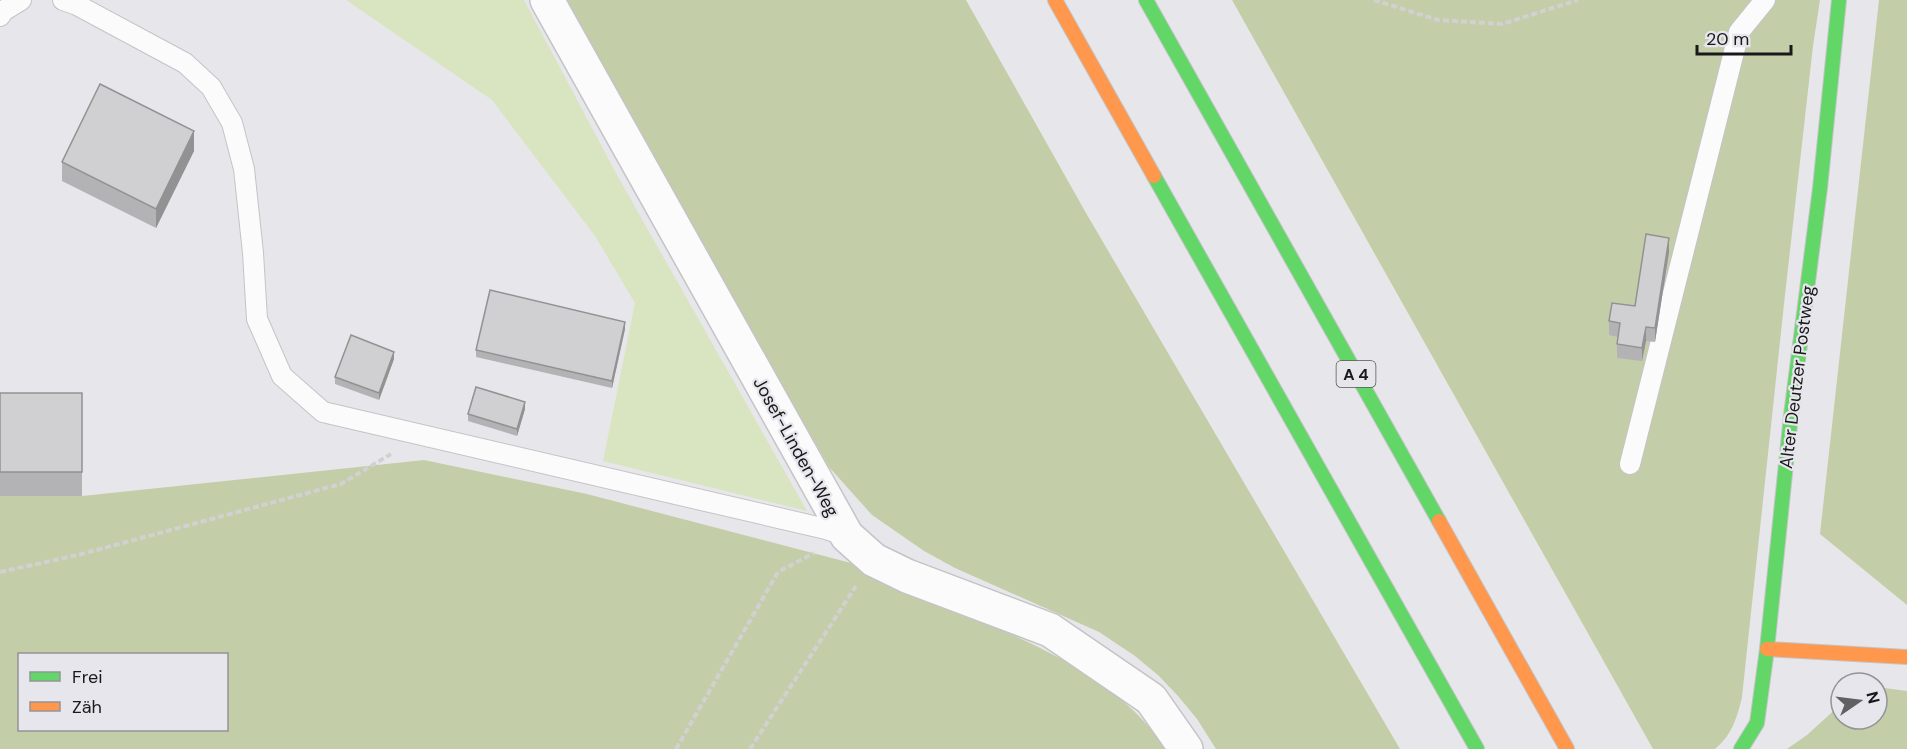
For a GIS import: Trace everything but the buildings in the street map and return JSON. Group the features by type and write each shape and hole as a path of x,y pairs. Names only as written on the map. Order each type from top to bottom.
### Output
{"main road":[{"path":"1055,0 1477,749"},
{"name":"A 4","path":"1146,0 1567,749"},
{"name":"Alter Deutzer Postweg","path":"1741,749 1757,723 1767,650 1791,415 1820,188 1839,0"},
{"path":"1767,650 1907,657"}],"street":[{"name":"Josef-Linden-Weg","path":"547,0 847,536 874,560 907,576 1050,630 1151,699 1186,749"}],"lane":[{"path":"0,16 3,11 21,0"},
{"path":"63,0 77,5 185,63 211,87 232,123 244,168 257,319 282,376 323,412 826,529 847,536"},
{"path":"1630,464 1739,32 1765,0"}],"path":[{"path":"1374,0 1438,20 1502,24 1578,0"},
{"path":"0,572 78,555 340,484 423,436"},
{"path":"676,749 778,572 847,536"},
{"path":"750,749 874,560"}],"green space":[{"path":"346,0 524,0 617,175 807,511 603,461 635,303 595,236 492,100"},
{"path":"567,0 966,0 1086,213 1400,749 1216,749 1197,719 1178,696 1135,656 1099,632 955,568 924,551 872,515 829,467 711,261"},
{"path":"1232,0 1820,0 1784,304 1742,697 1733,726 1726,738 1715,749 1653,749"},
{"path":"1879,0 1907,0 1907,605 1820,534"},
{"path":"424,460 587,494 874,569 1070,664 1106,687 1138,715 1166,749 0,749 0,496 82,496"},
{"path":"1889,689 1907,691 1907,749 1787,749 1829,715 1829,731 1889,731"}],"traffic: fast":[{"path":"1146,0 1439,521"},
{"path":"1741,749 1757,723 1767,649 1791,415 1820,188 1839,0"},
{"path":"1154,176 1477,749"}],"traffic: slow":[{"path":"1055,0 1154,176"},
{"path":"1439,521 1567,749"},
{"path":"1767,649 1907,657"}]}
